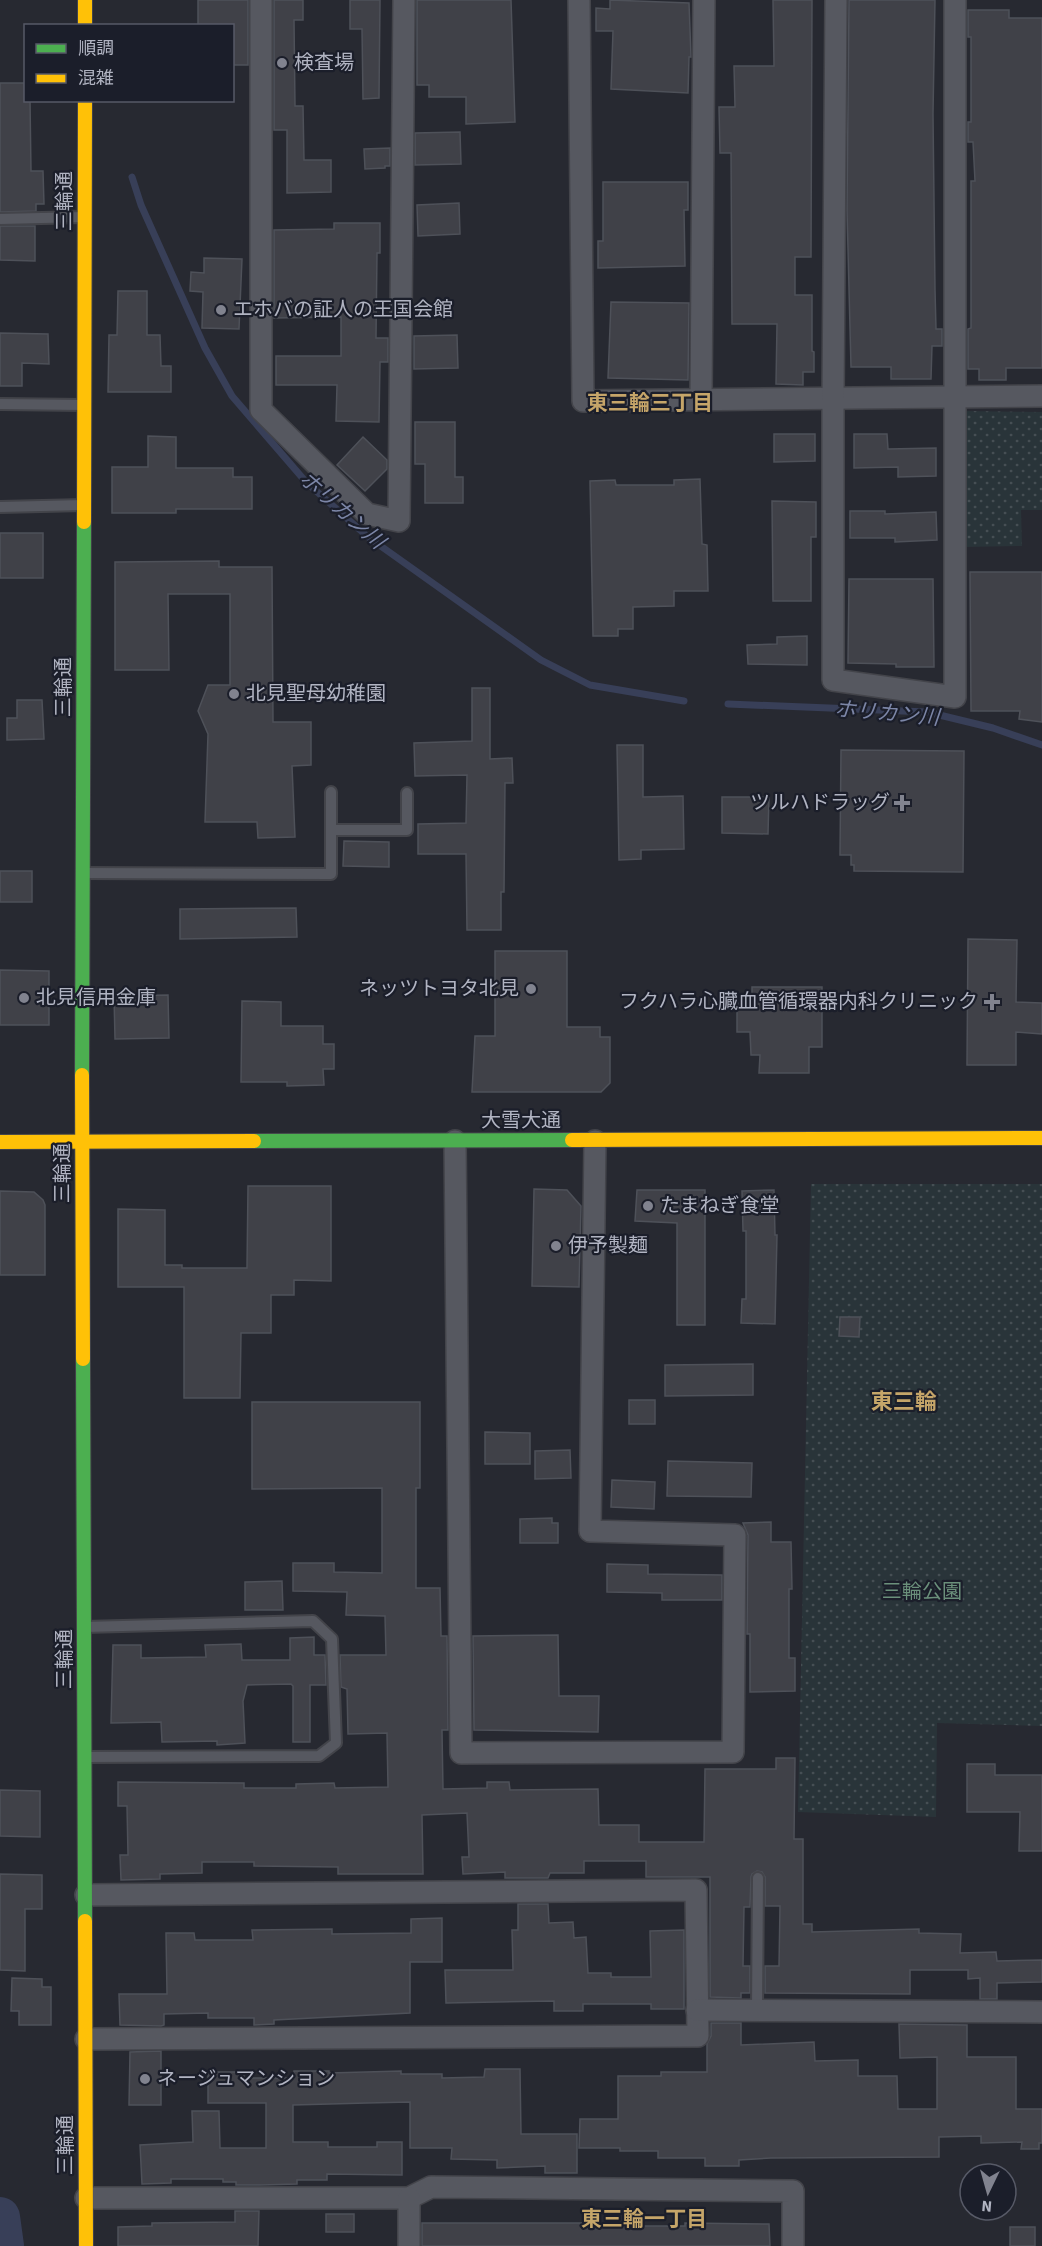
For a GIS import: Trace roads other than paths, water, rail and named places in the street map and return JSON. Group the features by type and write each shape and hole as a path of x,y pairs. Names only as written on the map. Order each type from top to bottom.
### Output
{"main road":[{"path":"85,0 85,24"},
{"name":"三輪通","path":"85,102 82,1142 86,2246"},
{"name":"大雪大通","path":"0,1142 1042,1138"}],"street":[{"path":"261,0 261,410 367,514 399,521 404,0"},
{"path":"579,0 584,401 1042,396"},
{"path":"701,400 704,0"},
{"path":"836,0 832,400 833,680 955,697 955,0"},
{"path":"455,1141 461,1753 733,1752 735,1535 590,1532 595,1141"},
{"path":"86,1895 696,1890 698,2036 86,2039"},
{"path":"697,2010 1042,2012"},
{"path":"86,2198 409,2198 431,2187 793,2191 794,2246"},
{"path":"409,2198 409,2246"}],"lane":[{"path":"0,219 85,217"},
{"path":"0,404 84,405"},
{"path":"0,507 84,505"},
{"path":"83,873 331,874 331,792"},
{"path":"331,830 407,830 407,793"},
{"path":"84,1627 313,1621 332,1639 336,1743 319,1756 85,1757"},
{"path":"757,2010 758,1878"}],"waterway":[{"name":"ホリカン川","path":"132,177 141,205 205,348 232,396 306,482 368,537 541,660 590,685 684,701"},
{"name":"ホリカン川","path":"728,704 927,712 993,728 1042,745"},
{"path":"0,2217 4,2246"}],"place":[{"name":"検査場","path":"282,63"},
{"name":"エホバの証人の王国会館","path":"221,310"},
{"name":"北見聖母幼稚園","path":"234,694"},
{"name":"ツルハドラッグ","path":"902,803"},
{"name":"ネッツトヨタ北見","path":"531,989"},
{"name":"北見信用金庫","path":"24,998"},
{"name":"フクハラ心臓血管循環器内科クリニック","path":"992,1002"},
{"name":"たまねぎ食堂","path":"648,1206"},
{"name":"伊予製麺","path":"556,1246"},
{"name":"ネージュマンション","path":"145,2079"}],"district":[{"name":"東三輪三丁目","path":"650,403"},
{"name":"東三輪","path":"904,1402"},
{"name":"東三輪一丁目","path":"644,2219"}],"park label":[{"name":"三輪公園","path":"922,1592"}]}
